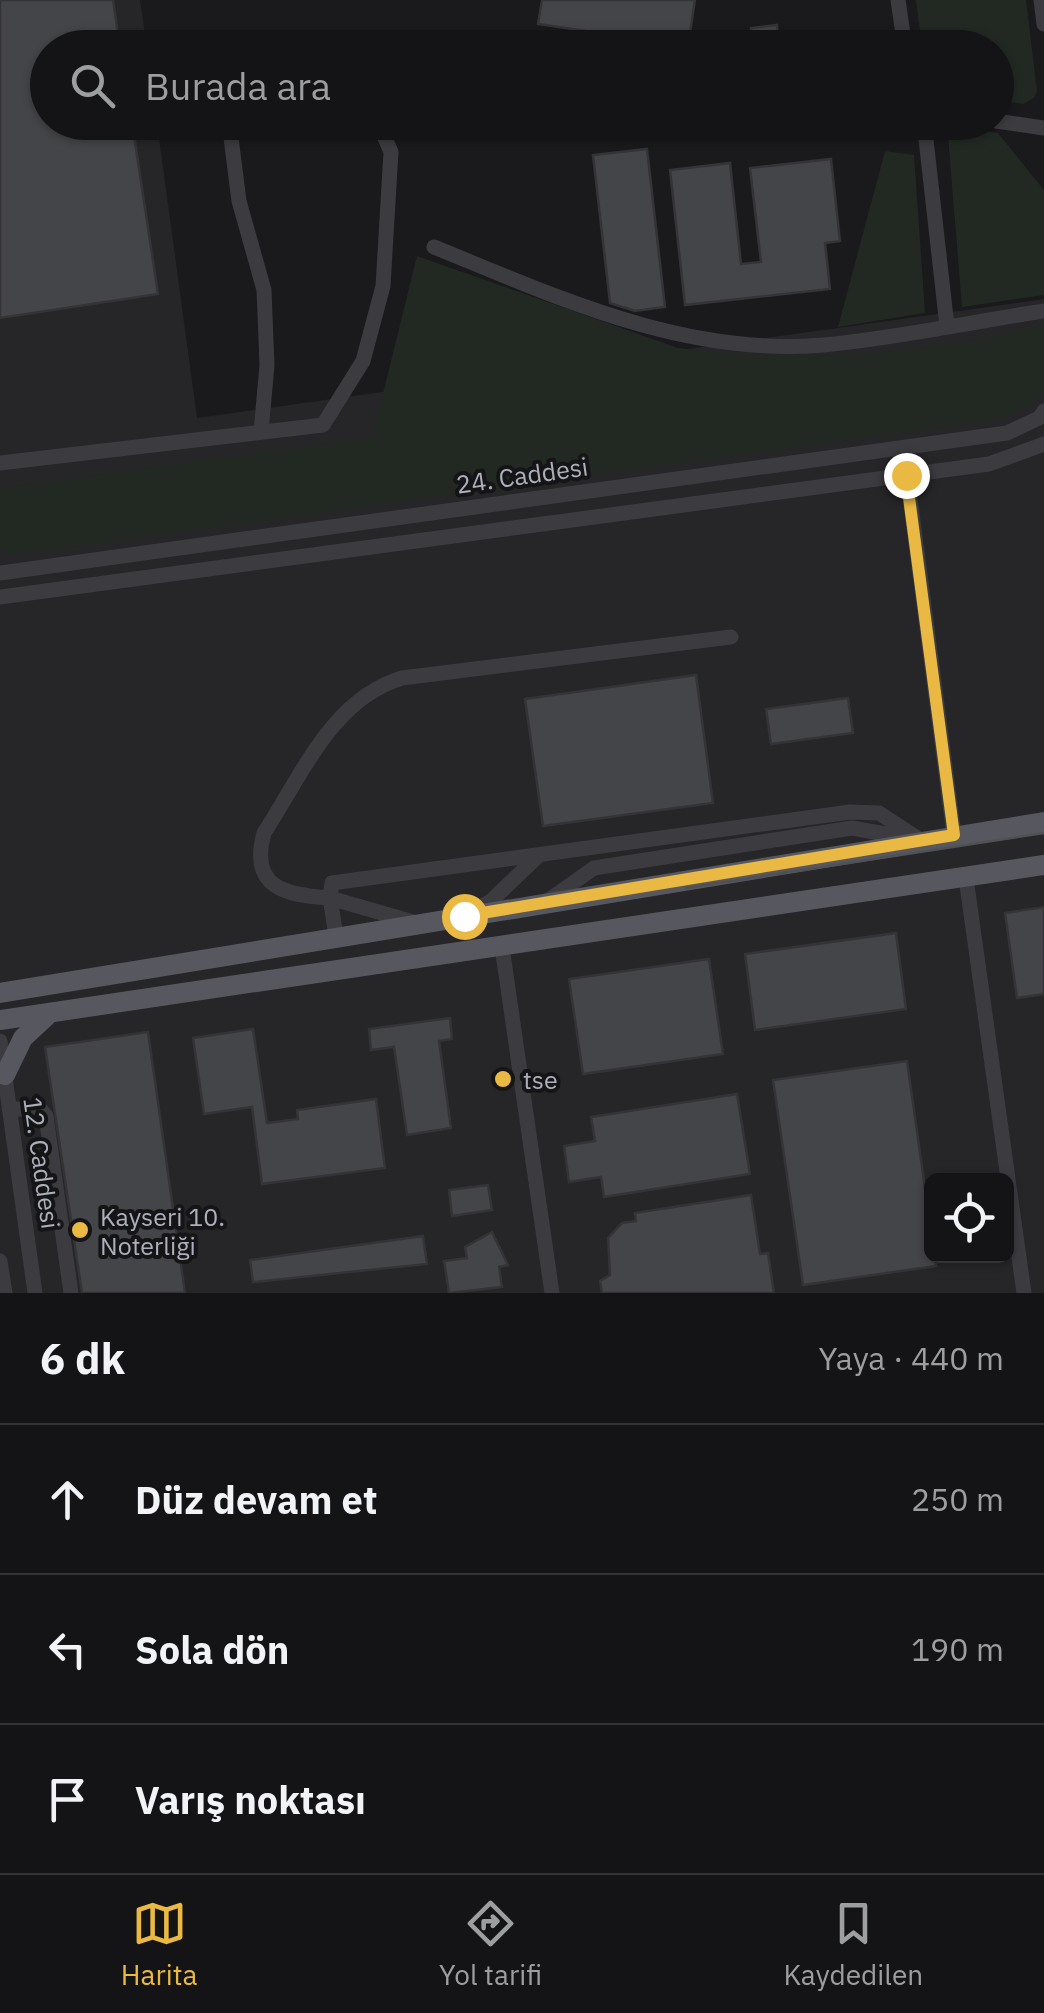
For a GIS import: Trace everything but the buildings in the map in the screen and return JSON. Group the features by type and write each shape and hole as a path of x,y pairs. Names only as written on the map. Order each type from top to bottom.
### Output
{"main road":[{"path":"0,994 1044,822"},
{"path":"0,1020 1044,864"},
{"path":"5,1075 23,1038 51,1012"}],"street":[{"path":"898,0 902,30"},
{"path":"1041,0 1044,24"},
{"path":"1014,124 1044,128"},
{"path":"231,140 239,202 264,290 267,365 261,432"},
{"path":"0,463 323,425 363,361 383,286 391,152 386,140"},
{"path":"926,140 947,326"},
{"path":"434,248 607,318 720,340 824,345 1044,311"},
{"name":"24. Caddesi","path":"0,573 1007,432 1044,412"},
{"name":"24. Caddesi","path":"0,596 988,464 1044,444"},
{"path":"906,475 954,835"},
{"path":"416,924 330,898 294,896 274,886 262,871 258,854 264,833 337,719 378,686 402,678 731,636"},
{"path":"336,936 330,898 332,882 850,812 879,814 922,841"},
{"path":"541,905 594,868 852,828 922,841"},
{"path":"464,916 491,900 542,854"},
{"path":"966,878 1024,1293"},
{"path":"502,947 552,1293"},
{"name":"12. Caddesi","path":"0,1041 34,1293"},
{"path":"9,1109 40,1109 46,1116 70,1293"},
{"path":"0,1261 5,1293"}],"shaded area":[{"path":"0,0 140,0 144,30 30,30 30,140 159,140 197,418 1044,299 1044,1293 0,1293"},
{"path":"916,0 1026,0 1037,91 1034,98 1023,104 1014,103 1014,30 920,30"},
{"path":"948,140 1004,140 1044,190 1044,295 962,307"},
{"path":"885,151 914,155 925,313 838,327"},
{"path":"417,256 678,348 770,356 862,354 953,344 1044,325 1044,392 1027,408 1002,419 14,555 0,550 0,488 372,438"}],"tram line":[{"path":"686,888 1044,833"}],"place":[{"name":"tse","path":"503,1079"},
{"name":"Kayseri 10. Noterliği","path":"80,1230"}],"route":[{"path":"464,916 954,835 906,475"}]}
